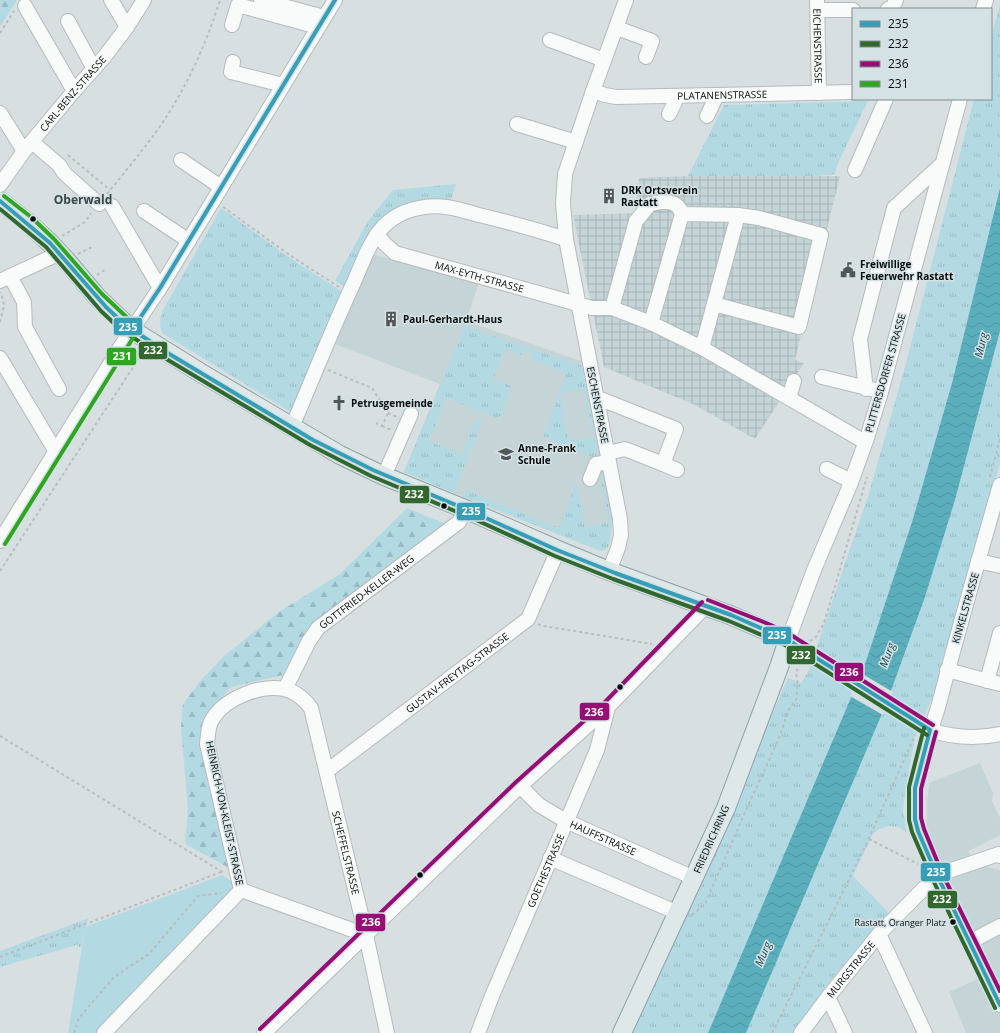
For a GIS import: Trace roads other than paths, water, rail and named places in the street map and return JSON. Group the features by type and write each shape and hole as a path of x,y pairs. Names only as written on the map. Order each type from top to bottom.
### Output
{"main road":[{"path":"0,201 27,222 55,248 98,298 132,330 201,373 340,455 384,476 465,509 558,550 609,571 706,606 788,640"},
{"name":"FRIEDRICHRING","path":"622,1033 726,808 788,640"}],"street":[{"path":"111,0 127,27"},
{"name":"CARL-BENZ-STRASSE","path":"0,185 28,147 94,69 127,27 144,0"},
{"path":"261,0 321,22"},
{"path":"0,541 5,522 56,452 160,288 335,0"},
{"name":"ESCHENSTRASSE","path":"609,571 618,548 621,535 620,519 609,457 598,433 598,398 566,239 563,203 566,174 593,91 626,0"},
{"path":"890,8 893,7 896,0"},
{"path":"232,25 238,5 321,22"},
{"path":"818,5 852,10"},
{"name":"EICHENSTRASSE","path":"818,5 819,93"},
{"path":"21,6 74,91"},
{"path":"68,21 94,69"},
{"path":"616,28 652,41 646,57"},
{"path":"550,40 604,60"},
{"path":"233,62 231,72 283,85"},
{"name":"PLATANENSTRASSE","path":"593,91 616,97 852,92"},
{"path":"707,116 717,95"},
{"path":"669,114 678,96"},
{"path":"854,170 886,100"},
{"name":"PLITTERSDORFER STRASSE","path":"788,640 814,570 851,481 881,392 960,100"},
{"path":"0,113 28,147 59,165 65,174 105,205 160,288"},
{"path":"517,124 576,142"},
{"path":"181,160 221,187"},
{"path":"866,389 860,340 894,208 943,164"},
{"path":"612,308 636,220 650,204 665,202 675,204 680,208 682,214 651,322"},
{"path":"292,427 349,293 381,239 384,227 394,218 408,211 425,207 445,206 566,239"},
{"path":"144,211 189,241"},
{"path":"682,214 738,215 759,218 821,235 799,327 714,304"},
{"path":"702,348 738,215"},
{"name":"MAX-EYTH-STRASSE","path":"381,239 395,253 592,308 612,308 651,322 702,348 865,442"},
{"path":"55,248 3,281 24,302 25,327 58,389"},
{"path":"0,358 56,452"},
{"path":"822,377 881,392"},
{"path":"789,398 794,381"},
{"path":"598,398 676,429 663,464"},
{"path":"384,476 411,414"},
{"path":"590,479 596,464 626,449 677,470"},
{"path":"828,469 851,481"},
{"name":"KINKELSTRASSE","path":"1000,485 938,705 921,725 915,812 918,831 937,875 1000,1005"},
{"name":"GOTTFRIED-KELLER-WEG","path":"285,689 309,641 318,628 459,522 465,509"},
{"name":"GUSTAV-FREYTAG-STRASSE","path":"327,771 528,619 558,550"},
{"path":"978,561 1000,566"},
{"path":"264,1033 520,786 608,707 706,606"},
{"path":"947,670 994,683 1000,633"},
{"path":"788,640 921,725 940,734 966,738 980,738 1000,734"},
{"name":"HEINRICH-VON-KLEIST-STRASSE","path":"104,1033 241,886 207,744 208,731 212,718 227,704 240,696 253,691 271,688 285,689 296,693 304,699 311,708 327,771"},
{"name":"GOETHESTRASSE","path":"478,1033 550,858 597,750 608,707"},
{"name":"SCHEFFELSTRASSE","path":"327,771 366,935 387,1033"},
{"name":"HAUFFSTRASSE","path":"520,786 539,805 566,821 694,878"},
{"path":"937,875 999,854 1000,856"},
{"path":"550,858 678,913"},
{"name":"MURGSTRASSE","path":"801,1033 828,997 880,934 937,875"},
{"path":"241,886 366,935"},
{"path":"970,942 1000,926"},
{"path":"880,934 925,1033"},
{"path":"828,997 846,1033"}],"water":[{"name":"Murg","path":"1000,188 1000,331 955,500 925,597 881,716 746,1033 708,1033 864,667 912,522 952,383"}],"place":[{"name":"DRK Ortsverein Rastatt","path":"609,196"},
{"name":"Freiwillige Feuerwehr Rastatt","path":"848,270"},
{"name":"Paul-Gerhardt-Haus","path":"391,319"},
{"name":"Petrusgemeinde","path":"339,403"},
{"name":"Anne-Frank Schule","path":"506,454"},
{"name":"Rastatt, Oranger Platz","path":"953,922"}],"district":[{"name":"Oberwald","path":"83,200"}]}
